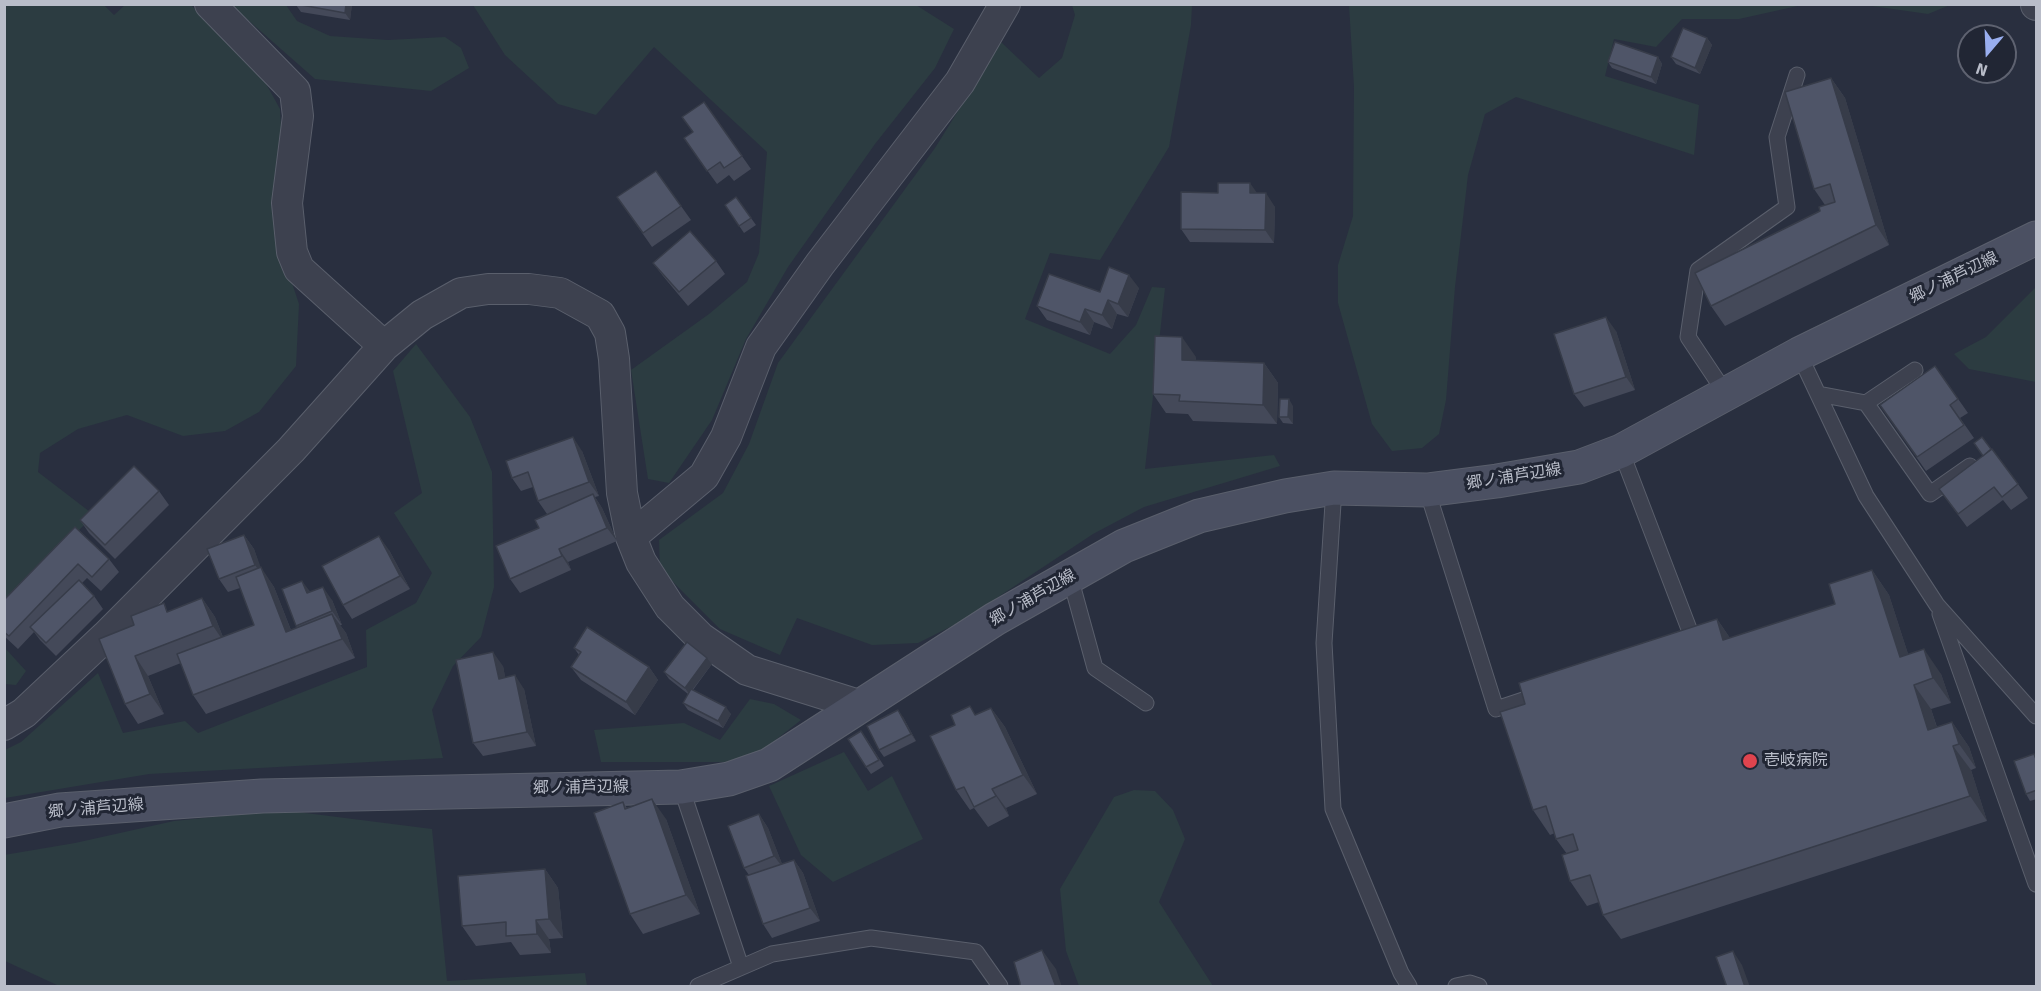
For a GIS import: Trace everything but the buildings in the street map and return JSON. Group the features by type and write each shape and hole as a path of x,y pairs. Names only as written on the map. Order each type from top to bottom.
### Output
{"main road":[{"name":"郷ノ浦芦辺線","path":"4,821 60,810 262,796 681,787 729,779 769,765 995,619 1124,546 1199,516 1285,496 1334,488 1427,490 1497,482 1579,467 1621,451 1799,354 2037,238"}],"street":[{"path":"210,4 295,91 298,116 287,203 292,252 299,269 384,346"},
{"path":"631,537 704,476 726,437 761,348 827,254 960,82 1005,4"},
{"path":"4,725 24,713 106,636 291,450 384,346 422,315 460,293 519,289 560,293 600,315 610,333 614,359 622,493 631,537 641,562 670,607 700,638 747,670 862,706"}],"lane":[{"path":"1726,394 1688,337 1698,270 1787,207 1777,137 1797,75"},
{"path":"1799,354 1866,496 1937,605 2037,716"},
{"path":"1866,403 1915,370"},
{"path":"1818,394 1866,403 1930,494 1970,466"},
{"path":"1621,451 1694,642 1672,650"},
{"path":"1334,488 1324,642 1333,809 1401,973 1409,987"},
{"path":"1427,490 1496,709 1551,690"},
{"path":"1070,577 1095,668 1146,703"},
{"path":"1937,605 2037,884"},
{"path":"681,787 741,967"},
{"path":"698,987 772,954 871,938 976,952 1000,987"},
{"path":"1456,987 1470,983 1479,987"}],"shaded area":[{"path":"1950,4 1928,14 1865,5"},
{"path":"5,5 104,5 114,15 125,5 191,5 264,80 280,109 289,274 299,304 296,366 259,412 225,431 183,436 127,415 78,429 40,453 38,472 94,515 5,605"},
{"path":"231,5 286,5 297,21 330,36 388,40 445,37 461,48 469,68 431,91 315,79"},
{"path":"473,5 916,5 954,29 935,68 875,144 788,267 746,339 712,420 669,483 648,479 631,370 709,314 747,282 759,253 767,152 654,47 596,115 558,104 505,55"},
{"path":"1072,5 1192,5 1191,25 1169,147 1100,260 1050,253 1025,319 1110,354 1136,325 1152,287 1165,288 1145,469 1274,455 1280,466 1144,507 1093,534 962,621 918,643 872,645 797,618 780,655 720,629 660,569 659,540 723,493 749,444 778,363 935,148 1001,42 1039,78 1062,58 1075,15"},
{"path":"1349,5 1802,5 1739,19 1682,19 1656,47 1614,39 1605,76 1699,105 1694,155 1516,97 1485,114 1468,175 1455,287 1446,400 1439,434 1422,448 1392,451 1372,424 1338,303 1338,265 1353,216 1354,87"},
{"path":"2036,287 2036,382 1969,369 1954,354 1986,337"},
{"path":"416,344 470,417 492,472 494,587 481,637 453,666 432,710 443,758 149,774 5,798 5,750 21,742 98,673 123,733 185,721 198,733 367,667 366,630 416,603 432,573 394,513 422,493 393,371"},
{"path":"5,648 26,671 16,685 5,684"},
{"path":"750,699 774,704 801,720 759,753 725,762 601,762 594,730 684,723 720,740"},
{"path":"844,752 868,791 892,776 923,839 833,882 801,855 769,786"},
{"path":"1134,790 1155,791 1173,810 1185,839 1159,902 1213,986 1079,986 1066,951 1060,889 1114,797"},
{"path":"282,810 432,829 447,981 585,973 587,986 66,986 57,985 5,961 4,855 75,843 174,821"}],"place":[{"name":"壱岐病院","path":"1750,761"}]}
